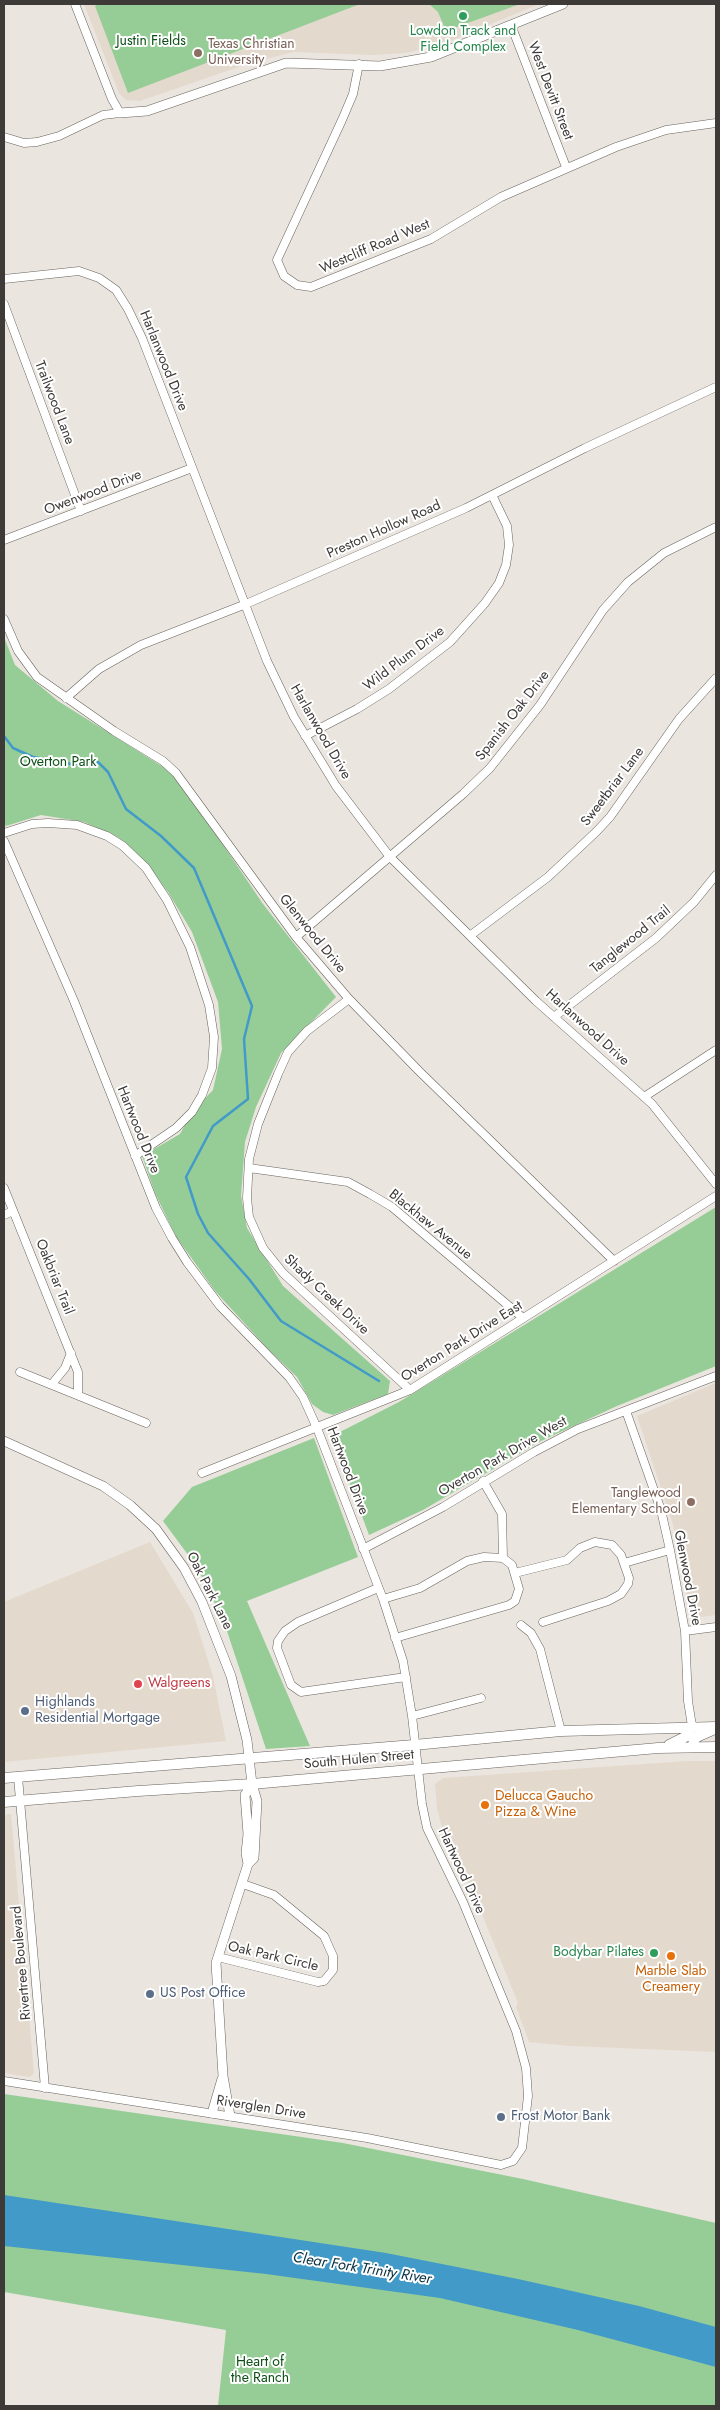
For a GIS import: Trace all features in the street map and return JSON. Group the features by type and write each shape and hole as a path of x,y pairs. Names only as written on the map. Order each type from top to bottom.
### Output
{"main road":[{"name":"South Hulen Street","path":"4,1778 250,1759 561,1731 692,1726 716,1728"},
{"path":"658,1748 687,1736 692,1726"},
{"path":"692,1746 694,1739 716,1728"},
{"name":"South Hulen Street","path":"4,1802 252,1784 658,1748 716,1747"}],"street":[{"path":"74,4 112,98 120,113"},
{"path":"4,138 24,143 37,142 59,136 103,115 147,111 286,63 380,66 431,57 563,4"},
{"name":"West Devitt Street","path":"510,25 566,168"},
{"name":"Westcliff Road West","path":"359,64 353,94 277,260 284,276 298,285 311,287 431,239 500,197 616,147 666,130 716,123"},
{"name":"Harlanwood Drive","path":"4,279 79,271 99,278 116,290 142,338 267,661 305,736 342,794 390,857 554,1016 644,1097 716,1184"},
{"name":"Trailwood Lane","path":"4,304 81,511"},
{"name":"Preston Hollow Road","path":"66,698 99,669 141,645 246,604 466,508 716,387"},
{"name":"Owenwood Drive","path":"4,540 192,468"},
{"name":"Wild Plum Drive","path":"305,736 357,709 388,689 450,642 486,603 499,583 506,565 509,545 507,526 492,495"},
{"name":"Spanish Oak Drive","path":"296,937 490,768 540,705 603,610 628,582 664,553 716,527"},
{"name":"Glenwood Drive","path":"4,619 18,651 37,677 114,731 163,760 176,773 296,937 349,999 419,1071 614,1261"},
{"name":"Sweetbriar Lane","path":"471,936 548,876 596,832 610,817 679,719 716,678"},
{"path":"4,834 40,824 78,825 107,836 123,846 146,868 167,900 193,955 209,1005 214,1037 212,1068 202,1096 192,1112 176,1128 134,1156"},
{"name":"Hartwood Drive","path":"4,841 74,1001 156,1208 187,1262 220,1306 288,1377 303,1397 317,1428 383,1599 406,1677 417,1769 427,1828 475,1930 516,2031 523,2055 528,2085 527,2121 522,2148 513,2161"},
{"name":"Tanglewood Trail","path":"554,1016 656,938 694,902 716,875"},
{"name":"Shady Creek Drive","path":"349,999 307,1031 288,1052 258,1124 249,1168 247,1198 249,1217 255,1233 270,1259 410,1390"},
{"path":"644,1097 716,1050"},
{"name":"Blackhaw Avenue","path":"249,1168 348,1182 392,1207 524,1318"},
{"name":"Oakbriar Trail","path":"4,1188 78,1372 78,1395"},
{"name":"Overton Park Drive East","path":"202,1473 410,1390 716,1196"},
{"path":"4,1215 13,1211"},
{"path":"52,1384 65,1368 71,1353"},
{"path":"20,1372 146,1423"},
{"name":"Overton Park Drive West","path":"363,1549 443,1507 483,1482 578,1429 716,1376"},
{"name":"Glenwood Drive","path":"626,1411 661,1510 670,1550 685,1631 688,1701 692,1726"},
{"name":"Oak Park Lane","path":"4,1441 103,1486 130,1505 162,1536 184,1568 216,1634 234,1687 250,1759 252,1784 245,1795 248,1834 246,1853 248,1864 218,1957 216,1969 223,2076 230,2116"},
{"path":"483,1482 502,1514 503,1558"},
{"path":"515,1573 567,1560 580,1548 595,1542 603,1542 617,1549 624,1563 628,1584 615,1598 543,1622"},
{"path":"624,1563 670,1550"},
{"path":"383,1599 420,1588 467,1561 493,1557 503,1558 512,1565 515,1573 518,1595 515,1601 504,1607 395,1638"},
{"path":"378,1588 298,1622 285,1631 278,1641 277,1648 291,1686 301,1692 406,1677"},
{"path":"521,1625 531,1633 540,1649 561,1731"},
{"path":"685,1631 716,1627"},
{"path":"412,1716 481,1698"},
{"name":"Rivertree Boulevard","path":"18,1777 46,2088"},
{"name":"Oak Park Circle","path":"218,1957 318,1982 324,1981 333,1970 333,1956 324,1936 274,1895 242,1884"},
{"name":"Oak Park Lane","path":"212,2113 223,2076"},
{"name":"Riverglen Drive","path":"4,2081 367,2138 501,2165 513,2161"}],"shaded area":[{"name":"Texas Christian University","path":"84,4 539,4 438,46 406,53 371,55 294,52 253,62 140,101 126,100 119,93"},
{"name":"Tanglewood Elementary School","path":"716,1383 716,1615 691,1618 673,1524 637,1416"},
{"path":"150,1542 193,1613 213,1676 226,1741 4,1762 4,1602"},
{"path":"687,1761 716,1761 716,2052 570,2046 529,2042 516,2007 518,2003 475,1897 442,1827 437,1809 435,1784 443,1778"},
{"path":"11,1814 34,2073 30,2077 4,2073 4,1815"}],"green space":[{"name":"Justin Fields","path":"98,4 360,4 128,93 95,6"},
{"name":"Lowdon Track and Field Complex","path":"429,4 520,4 446,31 438,12"},
{"name":"Overton Park","path":"4,637 15,665 58,701 176,775 263,904 336,997 281,1053 256,1107 245,1142 241,1196 247,1228 283,1286 390,1381 388,1394 333,1415 323,1412 312,1404 297,1377 268,1349 215,1291 175,1235 155,1193 142,1156 180,1134 192,1112 213,1090 222,1049 218,1002 192,932 168,892 145,862 119,838 84,822 41,815 6,826 4,824"},
{"path":"716,1207 716,1366 617,1406 541,1441 423,1510 369,1535 332,1436 399,1402"},
{"path":"314,1438 358,1557 247,1601 310,1746 266,1749 224,1622 197,1567 163,1521 192,1487"},
{"name":"Heart of the Ranch","path":"4,2094 343,2143 523,2179 716,2223 716,2406 218,2406 226,2330 4,2292"}],"water":[{"name":"Clear Fork Trinity River","path":"4,2195 386,2253 518,2279 639,2306 716,2327 716,2367 578,2330 440,2298 266,2274 4,2246"}],"waterway":[{"path":"4,736 13,748 33,757 71,764 98,762 108,772 126,809 161,836 194,868 252,1006 244,1039 248,1099 213,1126 186,1177 198,1214 208,1233 249,1279 281,1321 379,1381"}],"place":[{"name":"Lowdon Track and Field Complex","path":"463,16"},
{"name":"Texas Christian University","path":"198,53"},
{"name":"Tanglewood Elementary School","path":"691,1502"},
{"name":"Walgreens","path":"138,1684"},
{"name":"Highlands Residential Mortgage","path":"25,1711"},
{"name":"Delucca Gaucho Pizza & Wine","path":"485,1805"},
{"name":"Bodybar Pilates","path":"654,1953"},
{"name":"Marble Slab Creamery","path":"671,1956"},
{"name":"US Post Office","path":"150,1994"},
{"name":"Frost Motor Bank","path":"501,2117"}]}
